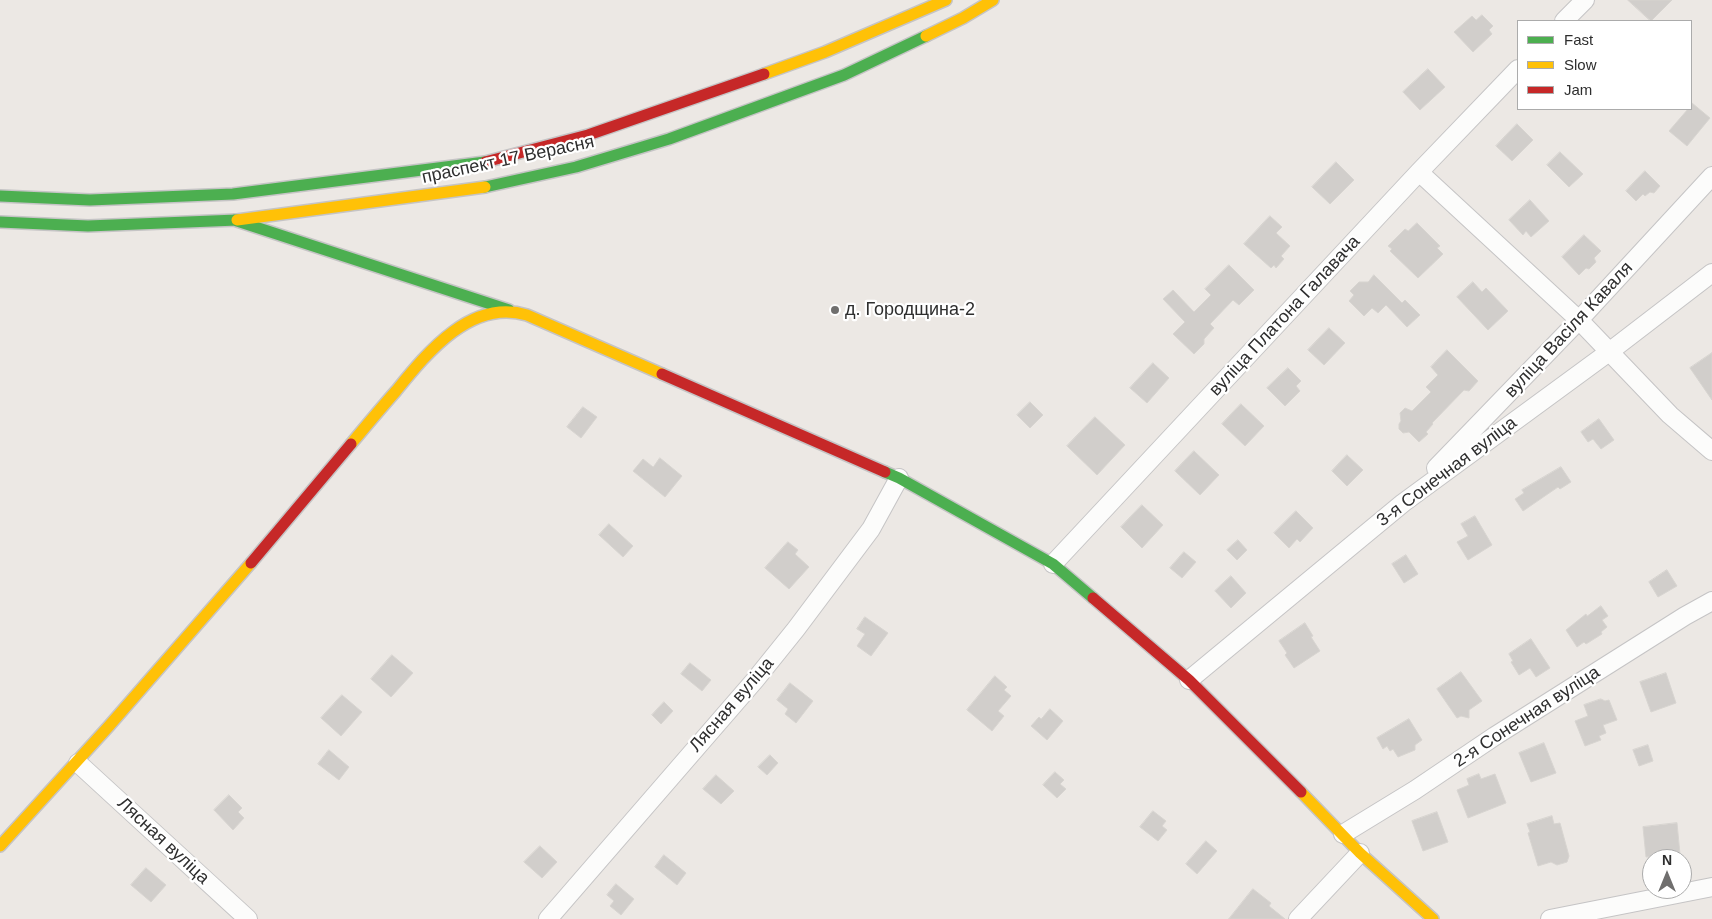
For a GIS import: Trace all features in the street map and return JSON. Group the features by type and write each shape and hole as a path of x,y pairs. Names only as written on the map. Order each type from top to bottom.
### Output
{"street":[{"name":"праспект 17 Верасня","path":"0,196 90,200 234,194 479,164 588,134 680,104 825,52 946,0"},
{"name":"праспект 17 Верасня","path":"0,222 88,226 233,220 476,189 576,167 669,139 844,75 963,18 993,0"},
{"path":"1565,20 1584,0"},
{"name":"вуліца Платона Галавача","path":"1053,564 1419,172 1517,70"},
{"path":"1419,172 1579,320 1670,416 1712,451"},
{"name":"вуліца Васіля Каваля","path":"1403,503 1579,320 1712,176"},
{"path":"233,220 526,315 559,328 899,478 1053,564 1189,680 1360,853 1434,919"},
{"name":"3-я Сонечная вуліца","path":"1189,680 1403,503 1609,352 1712,273"},
{"path":"0,846 78,763 251,563 425,356 453,330 469,321 489,314 516,312"},
{"name":"Лясная вуліца","path":"548,919 755,680 796,629 871,529 899,478"},
{"name":"2-я Сонечная вуліца","path":"1343,834 1415,790 1495,736 1712,601"},
{"name":"Лясная вуліца","path":"78,763 248,919"},
{"path":"1298,919 1360,853"},
{"path":"1550,919 1712,887"}],"building":[{"path":"1628,0 1672,0 1652,20"},
{"path":"1482,15 1493,26 1489,30 1492,34 1473,52 1454,32 1472,16 1476,20"},
{"path":"1428,69 1445,87 1420,110 1403,92"},
{"path":"1692,103 1710,118 1687,146 1669,131 1687,110 1692,110"},
{"path":"1517,124 1533,140 1512,161 1496,146"},
{"path":"1560,152 1583,174 1569,187 1547,165"},
{"path":"1336,162 1354,180 1330,204 1312,187"},
{"path":"1645,171 1660,186 1654,193 1650,192 1645,196 1643,194 1636,201 1626,191"},
{"path":"1530,200 1549,221 1531,237 1526,231 1523,235 1509,220"},
{"path":"1270,216 1282,227 1276,233 1290,246 1281,256 1284,259 1276,268 1274,265 1271,268 1244,244"},
{"path":"1417,223 1440,246 1437,248 1443,254 1418,278 1390,251 1392,249 1388,246 1405,229 1408,231"},
{"path":"1584,235 1601,251 1594,258 1596,262 1579,275 1562,257"},
{"path":"1229,265 1254,290 1239,305 1233,300 1210,324 1214,328 1204,339 1204,344 1194,354 1173,334 1185,322 1163,299 1173,290 1194,312 1211,295 1205,289"},
{"path":"1374,275 1402,303 1405,300 1420,315 1407,327 1386,305 1378,313 1372,308 1364,316 1349,301 1354,295 1350,291 1359,282 1368,282"},
{"path":"1473,282 1482,292 1486,288 1508,311 1488,330 1457,297"},
{"path":"1329,328 1345,343 1324,365 1308,350"},
{"path":"1447,350 1478,381 1469,391 1464,390 1432,423 1426,432 1428,434 1419,442 1409,432 1403,433 1399,429 1400,413 1405,408 1412,411 1431,392 1426,387 1438,375 1431,367"},
{"path":"1712,353 1712,400 1690,368"},
{"path":"1153,363 1169,378 1147,403 1130,388"},
{"path":"1288,368 1301,381 1296,386 1300,391 1285,406 1267,388"},
{"path":"1030,402 1043,415 1030,428 1017,415"},
{"path":"1241,404 1264,426 1245,446 1222,424"},
{"path":"583,407 597,417 581,438 567,427"},
{"path":"1095,417 1125,445 1097,475 1067,446"},
{"path":"1599,419 1614,440 1601,449 1593,439 1588,442 1581,432"},
{"path":"1194,451 1219,475 1200,495 1175,471"},
{"path":"1347,455 1363,470 1347,486 1332,471"},
{"path":"660,458 682,476 665,497 633,471 643,459 653,467"},
{"path":"1561,467 1571,482 1560,489 1558,487 1523,511 1515,499 1524,493 1522,490"},
{"path":"1142,505 1163,525 1142,548 1121,527"},
{"path":"1296,511 1313,528 1300,542 1297,539 1289,548 1274,533"},
{"path":"1475,516 1492,545 1468,560 1457,542 1468,536 1461,524"},
{"path":"609,524 633,546 623,557 599,535"},
{"path":"1238,540 1247,550 1237,560 1227,550"},
{"path":"788,542 798,550 795,554 809,567 789,589 765,568"},
{"path":"1184,552 1196,562 1182,578 1170,568"},
{"path":"1406,555 1418,574 1404,583 1392,564"},
{"path":"1667,570 1677,586 1658,597 1649,582"},
{"path":"1231,576 1246,593 1231,608 1215,591"},
{"path":"1601,606 1608,616 1602,620 1607,627 1601,632 1602,634 1577,647 1566,630 1586,614 1587,616"},
{"path":"865,617 888,633 871,656 857,646 865,634 857,629"},
{"path":"1305,623 1320,651 1294,668 1285,655 1287,653 1279,641"},
{"path":"1531,639 1550,668 1536,677 1530,668 1519,675 1511,662 1513,661 1509,654"},
{"path":"392,655 413,673 391,697 371,679"},
{"path":"690,663 711,680 702,691 681,674"},
{"path":"1461,672 1482,701 1469,710 1469,718 1461,716 1457,718 1437,689"},
{"path":"1666,673 1676,703 1651,712 1640,682"},
{"path":"995,676 1007,687 1004,690 1011,696 998,711 1004,716 992,731 967,710"},
{"path":"790,683 813,701 796,723 785,714 788,709 777,700"},
{"path":"342,695 362,712 341,736 321,718"},
{"path":"1601,699 1609,700 1617,720 1603,725 1606,733 1599,736 1601,740 1585,746 1575,721 1588,716 1584,705"},
{"path":"664,702 673,711 661,724 652,715"},
{"path":"1050,709 1063,721 1047,740 1031,726"},
{"path":"1409,719 1422,740 1415,745 1415,750 1398,757 1393,749 1390,751 1387,746 1383,749 1377,738"},
{"path":"1544,743 1556,773 1531,782 1519,753"},
{"path":"1648,745 1653,761 1639,766 1633,750"},
{"path":"329,750 349,767 339,780 318,764"},
{"path":"770,755 778,763 767,775 758,767"},
{"path":"1055,772 1064,780 1060,784 1066,789 1057,798 1043,785"},
{"path":"1479,774 1481,779 1495,774 1506,803 1468,818 1457,790 1469,785 1467,779"},
{"path":"716,775 734,791 721,804 703,789"},
{"path":"229,795 242,808 238,812 244,818 233,830 214,810"},
{"path":"1153,811 1166,821 1162,826 1167,830 1158,841 1140,827"},
{"path":"1437,812 1448,842 1423,851 1412,821"},
{"path":"1552,816 1554,824 1560,823 1569,856 1567,862 1557,865 1551,862 1538,866 1527,824"},
{"path":"1677,823 1680,849 1645,849 1643,827"},
{"path":"1206,841 1217,851 1197,874 1186,864"},
{"path":"540,846 557,862 542,878 524,862"},
{"path":"664,855 686,873 677,885 655,867"},
{"path":"146,868 166,885 151,902 131,885"},
{"path":"616,884 634,899 621,915 610,906 614,901 607,895"},
{"path":"1253,889 1271,903 1269,906 1285,919 1229,919"}],"traffic: fast":[{"path":"485,187 576,167 669,139 844,75 926,36"},
{"path":"0,196 90,200 233,194 485,162"},
{"path":"234,220 509,310"},
{"path":"0,222 88,226 237,220"},
{"path":"885,472 1053,564 1093,598"}],"traffic: slow":[{"path":"764,74 825,52 946,0"},
{"path":"926,36 963,18 993,0"},
{"path":"237,220 485,187"},
{"path":"351,444 436,346 452,332 487,314 507,312 527,315 662,374"},
{"path":"0,846 109,726 251,563"},
{"path":"1301,792 1360,853 1433,919"}],"traffic: jam":[{"path":"485,162 588,135 764,74"},
{"path":"662,374 885,472"},
{"path":"251,563 351,444"},
{"path":"1093,598 1189,680 1301,792"}],"place":[{"name":"д. Городщина-2","path":"835,310"}]}
